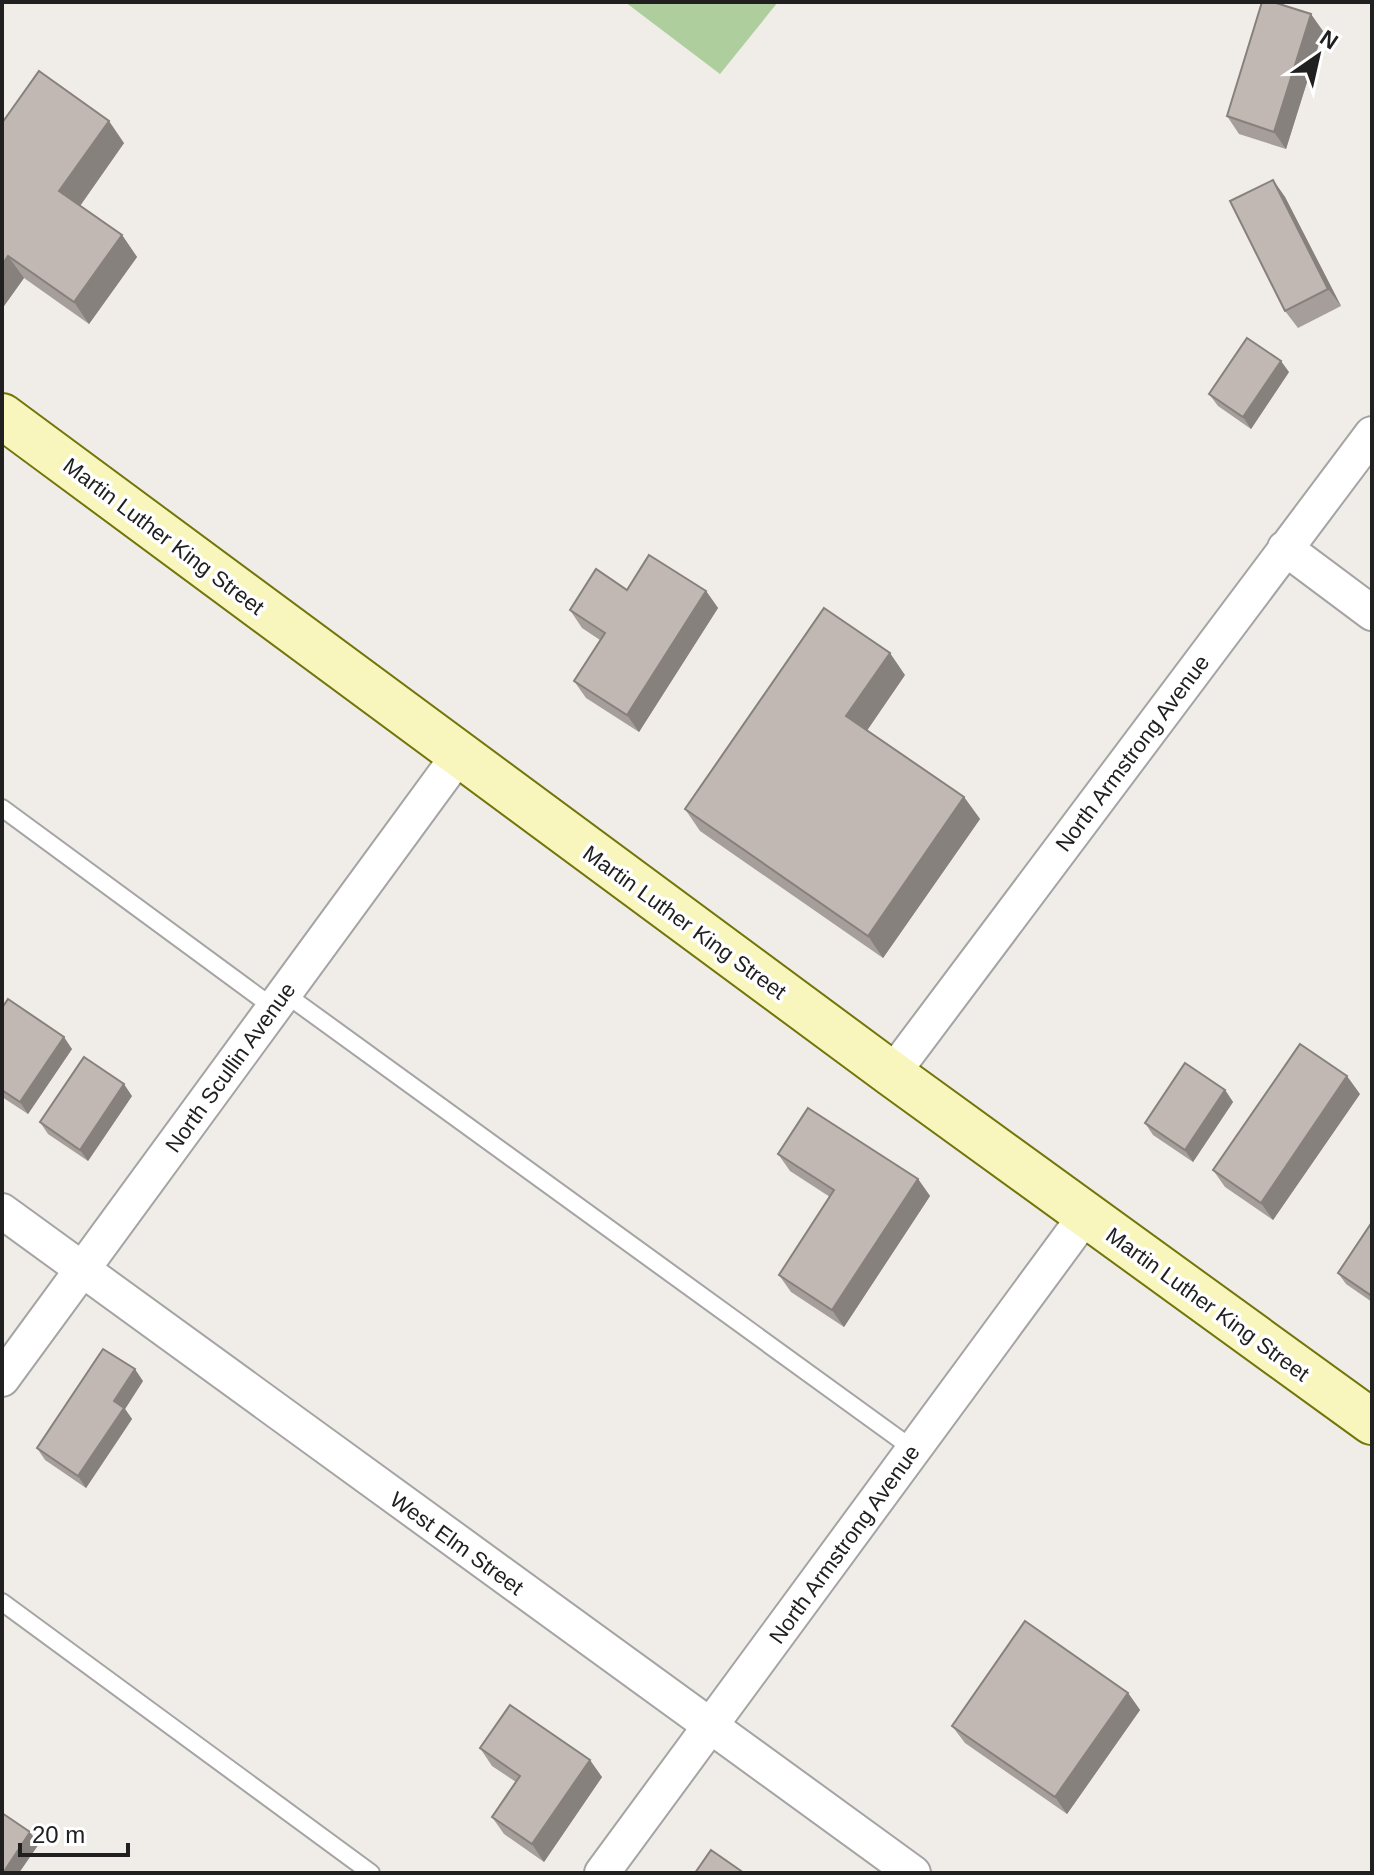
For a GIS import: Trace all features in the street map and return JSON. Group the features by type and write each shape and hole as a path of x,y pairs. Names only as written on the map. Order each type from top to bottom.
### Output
{"street":[{"name":"Martin Luther King Street","path":"2,416 892,1074 1372,1422"},
{"name":"North Armstrong Avenue","path":"892,1074 1372,434"},
{"path":"1285,548 1372,613"},
{"name":"North Scullin Avenue","path":"2,1379 459,755"},
{"name":"West Elm Street","path":"2,1211 913,1873"},
{"name":"North Armstrong Avenue","path":"602,1873 1086,1215"}],"lane":[{"path":"2,808 913,1449"},
{"path":"2,1602 371,1873"}],"green space":[{"path":"625,2 778,2 720,74"}],"building":[{"path":"1262,2 1273,2 1311,14 1274,132 1227,116"},
{"path":"39,71 109,121 59,191 122,235 74,302 8,256 2,265 2,123"},
{"path":"1273,180 1328,289 1285,311 1230,201"},
{"path":"1247,338 1281,361 1243,417 1209,394"},
{"path":"649,555 706,591 627,715 574,681 605,633 570,610 596,569 627,590"},
{"path":"824,608 890,653 846,716 964,797 868,936 685,809"},
{"path":"8,999 64,1037 20,1102 2,1090 2,1008"},
{"path":"1300,1044 1347,1076 1261,1203 1213,1170"},
{"path":"84,1057 124,1084 80,1150 40,1122"},
{"path":"1185,1063 1225,1090 1185,1150 1145,1123"},
{"path":"808,1108 918,1179 832,1310 779,1275 834,1190 778,1154"},
{"path":"1372,1222 1372,1296 1338,1273"},
{"path":"103,1349 135,1369 114,1401 124,1408 78,1476 37,1448"},
{"path":"1025,1621 1128,1693 1055,1797 952,1726"},
{"path":"510,1705 590,1760 532,1844 492,1817 520,1776 480,1748"},
{"path":"2,1813 30,1832 3,1873 2,1873"},
{"path":"711,1850 744,1873 695,1873"}]}
